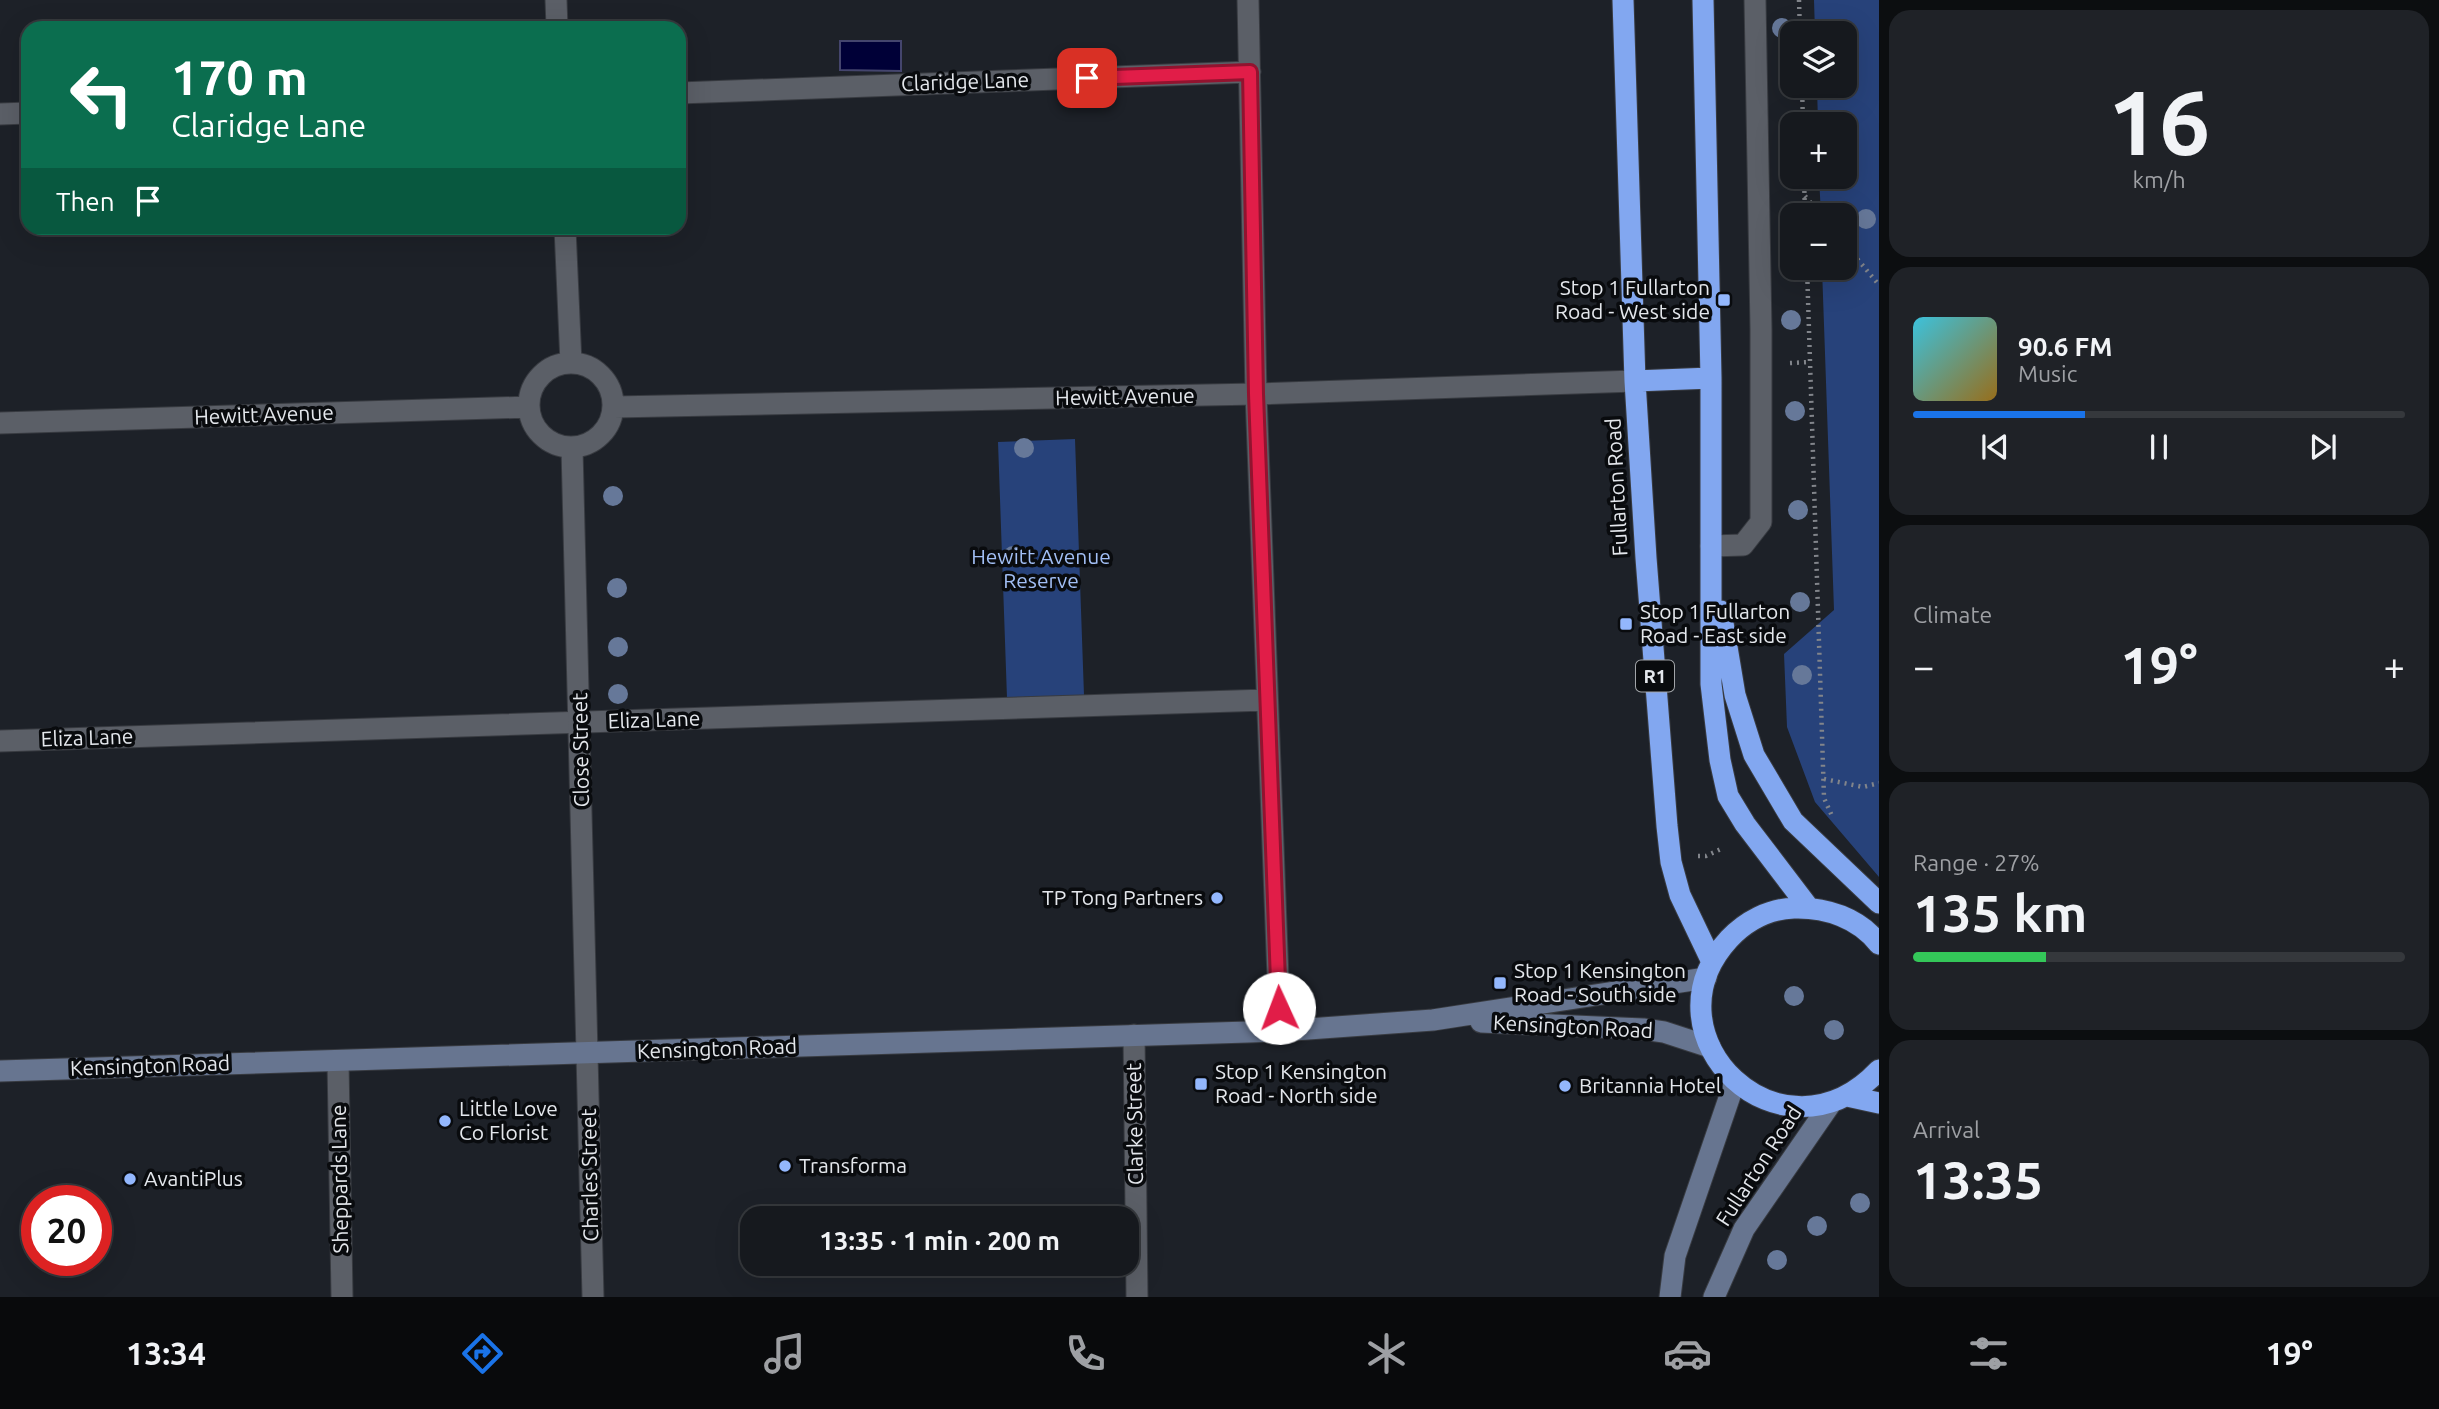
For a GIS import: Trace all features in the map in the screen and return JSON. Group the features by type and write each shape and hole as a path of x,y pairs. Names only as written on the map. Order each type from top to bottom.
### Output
{"highway":[{"name":"Fullarton Road","path":"1623,0 1635,381 1646,558 1671,856 1680,895 1709,970"},
{"path":"1703,0 1711,378 1710,684 1720,760 1728,796 1745,824 1810,908"},
{"path":"1635,381 1711,378"},
{"path":"1711,550 1735,695 1754,755 1793,821 1879,903"},
{"path":"1879,944 1854,922 1832,912 1810,908 1770,912 1752,920 1736,932 1709,970 1702,1013 1710,1047 1721,1065 1735,1081 1770,1102 1810,1107 1839,1099 1867,1083 1879,1070"},
{"path":"1839,1099 1879,1103"}],"main road":[{"name":"Kensington Road","path":"0,1071 1280,1031 1433,1020 1709,970"},
{"name":"Kensington Road","path":"1433,1020 1643,1029 1664,1032 1710,1047"},
{"name":"Fullarton Road","path":"1670,1297 1675,1256 1735,1081"},
{"name":"Fullarton Road","path":"1714,1297 1744,1229 1839,1099"}],"street":[{"path":"556,0 557,21"},
{"path":"1248,0 1256,394 1280,1031"},
{"path":"1711,550 1743,545 1761,522 1761,329 1755,0"},
{"name":"Claridge Lane","path":"686,93 1250,72"},
{"path":"0,114 21,113"},
{"path":"565,235 571,363"},
{"path":"571,363 586,365 599,372 608,384 614,407 611,421 603,434 591,443 572,447 557,445 544,438 535,427 528,407 531,392 538,379 549,369 571,363"},
{"name":"Hewitt Avenue","path":"614,407 1256,394 1635,381"},
{"name":"Hewitt Avenue","path":"0,423 528,407"},
{"name":"Close Street","path":"572,447 587,1053"},
{"name":"Eliza Lane","path":"0,741 1266,700"},
{"name":"Clarke Street","path":"1134,1035 1137,1297"},
{"name":"Charles Street","path":"587,1053 593,1297"},
{"name":"Sheppards Lane","path":"338,1061 342,1297"}],"path":[{"path":"1800,1 1800,21"},
{"path":"1805,189 1805,203"},
{"path":"1805,195 1811,203"},
{"path":"1857,259 1879,285"},
{"path":"1807,280 1824,798"},
{"path":"1824,779 1863,787 1879,783"},
{"path":"1691,856 1706,856 1720,849"}],"green space":[{"path":"1814,0 1879,0 1879,877 1815,802 1787,727 1784,654 1834,610 1822,280 1857,280 1857,203 1820,203 1820,189 1857,189 1857,112 1818,112 1817,98 1857,98 1857,21 1815,21"},
{"name":"Hewitt Avenue Reserve","path":"1075,439 1084,695 1007,698 998,442"}],"shaded area":[{"path":"840,41 901,41 901,71 840,70"}],"place":[{"name":"Stop 1 Fullarton Road - West side","path":"1724,300"},
{"name":"Stop 1 Fullarton Road - East side","path":"1626,624"},
{"name":"TP Tong Partners","path":"1217,898"},
{"name":"Stop 1 Kensington Road - South side","path":"1500,983"},
{"name":"Stop 1 Kensington Road - North side","path":"1201,1084"},
{"name":"Britannia Hotel","path":"1565,1086"},
{"name":"Little Love Co Florist","path":"445,1121"},
{"name":"Transforma","path":"785,1166"},
{"name":"AvantiPlus","path":"130,1179"}],"route":[{"path":"1087,78 1250,72 1256,394 1279,1008"}]}
